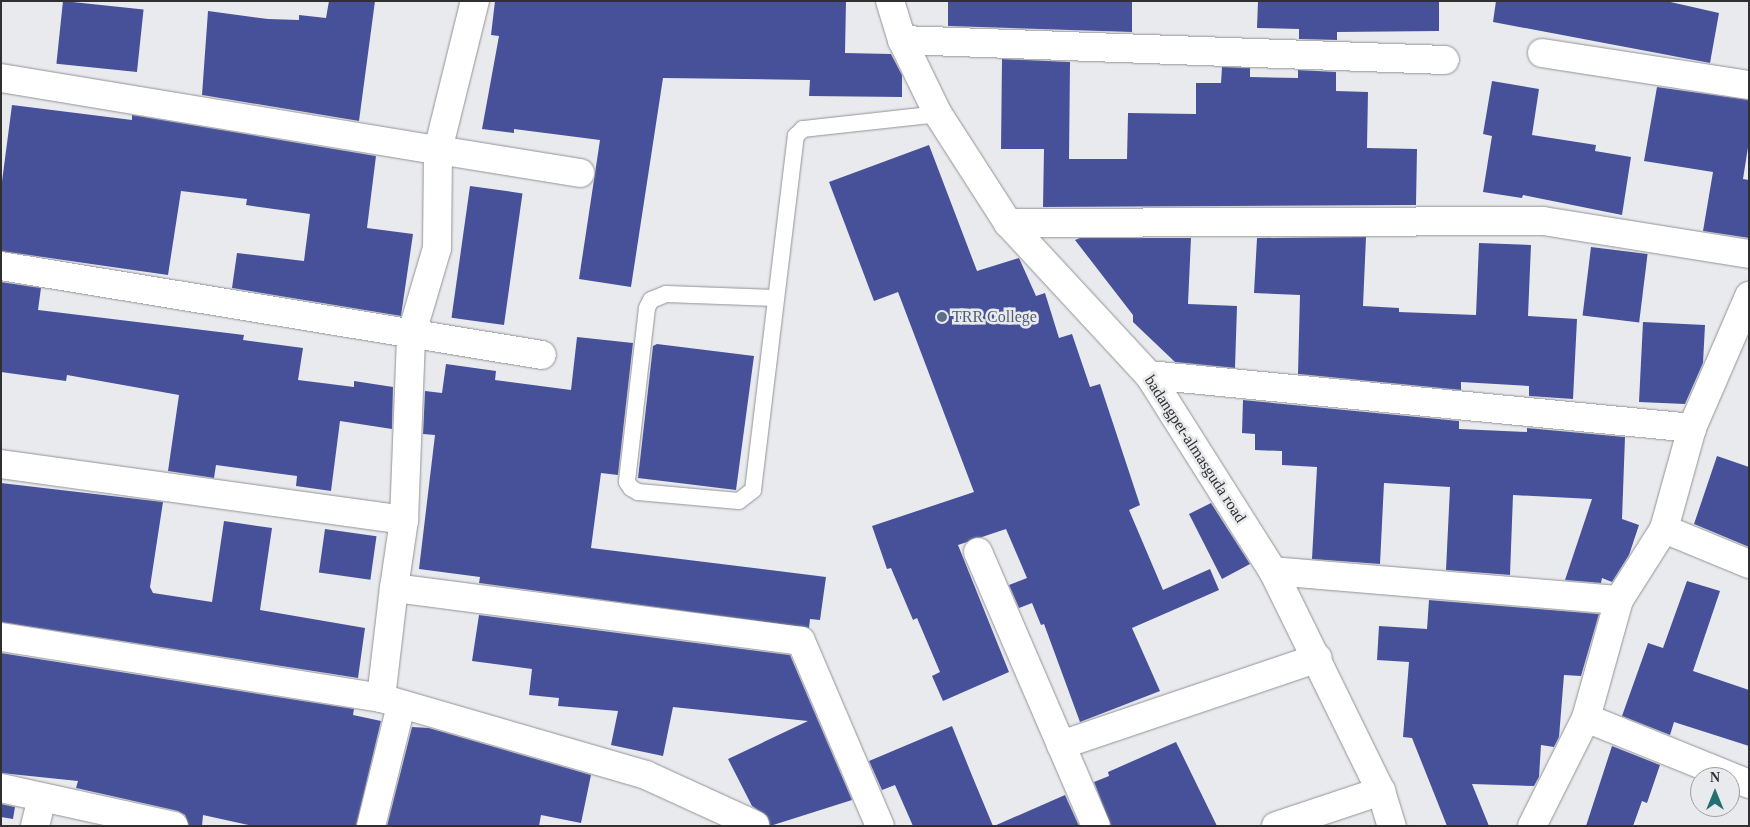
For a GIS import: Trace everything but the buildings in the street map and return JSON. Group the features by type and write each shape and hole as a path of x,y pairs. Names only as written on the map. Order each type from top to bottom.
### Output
{"street":[{"path":"371,826 391,702 394,588 404,520 411,336 437,248 438,150 475,1"},
{"name":"badangpet-almasguda road","path":"890,1 902,40 938,114 1008,224 1149,375 1273,571 1318,658 1381,791 1392,826"},
{"path":"902,40 1445,60"},
{"path":"1542,53 1749,85"},
{"path":"1,78 580,173"},
{"path":"1008,224 1543,222 1749,254"},
{"path":"1,266 411,336 542,355"},
{"path":"1532,826 1586,718 1619,600 1664,529 1692,428 1749,296"},
{"path":"1149,375 1692,428"},
{"path":"1,464 404,520"},
{"path":"1664,529 1749,564"},
{"path":"978,552 1096,826"},
{"path":"1273,571 1619,600"},
{"path":"394,588 801,641 880,826"},
{"path":"1,638 391,702 646,775 755,825"},
{"path":"1061,745 1318,658"},
{"path":"1586,718 1749,784"},
{"path":"1,788 174,826"},
{"path":"1276,826 1381,791"},
{"path":"35,826 42,798"}],"lane":[{"path":"775,298 666,294 651,300 647,308 626,482 631,488 638,492 739,501 753,490 796,136 803,129 938,114"}],"place":[{"name":"TRR College","path":"942,317"}]}
